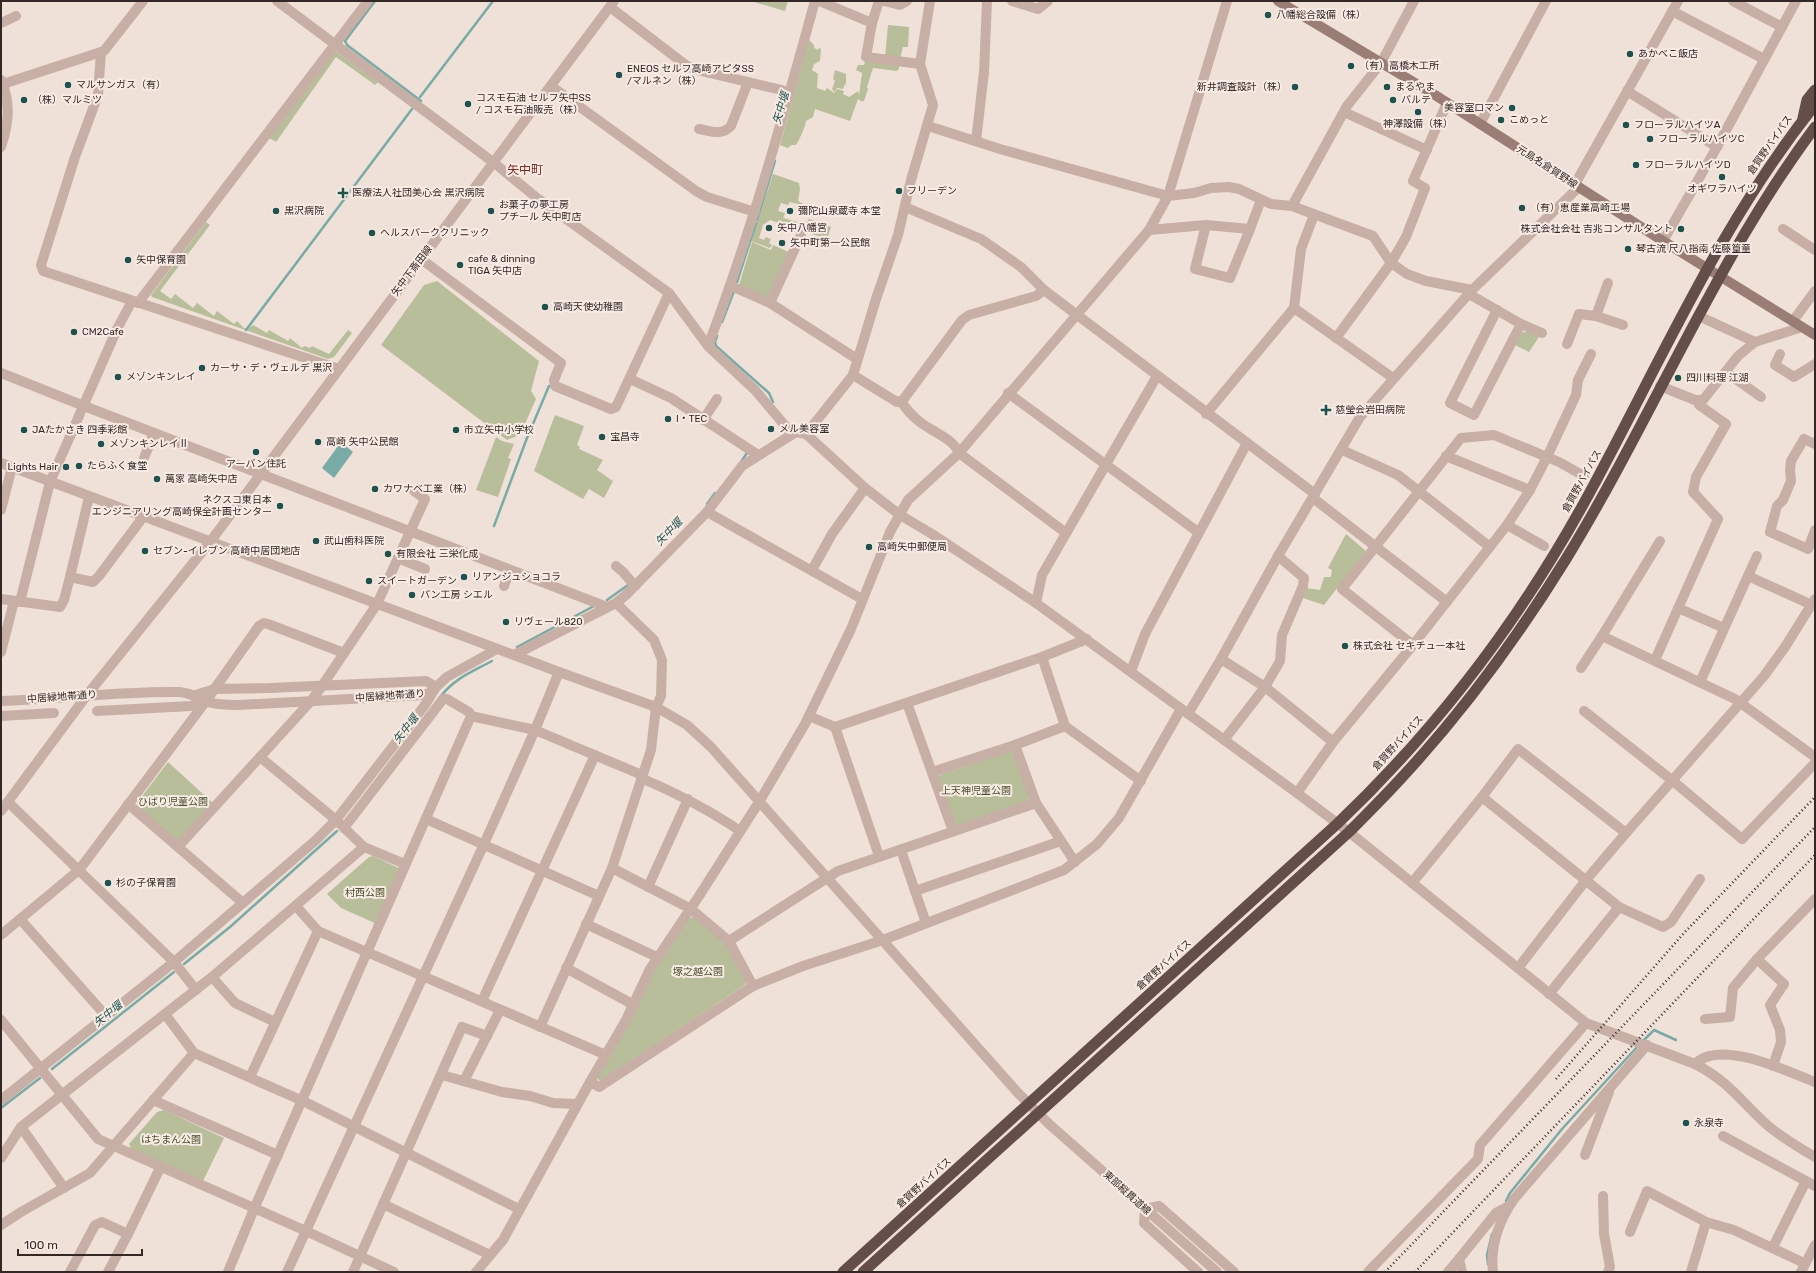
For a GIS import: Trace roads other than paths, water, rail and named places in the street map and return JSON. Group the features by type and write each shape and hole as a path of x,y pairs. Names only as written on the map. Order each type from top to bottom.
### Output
{"highway":[{"path":"1802,120 1807,100 1815,90"},
{"name":"倉賀野バイパス","path":"843,1272 1337,824 1395,765 1438,716 1495,642 1555,552 1589,494 1707,268 1756,187 1802,120 1815,105"},
{"path":"864,1272 1349,832 1406,774 1490,671 1566,559 1720,276 1767,197 1814,129"}],"main road":[{"name":"元島名倉賀野線","path":"1278,1 1447,103 1663,241 1815,335"}],"street":[{"path":"1,147 5,136 9,106 2,82 104,51 143,1"},
{"path":"277,1 493,162 537,198 669,293 708,346 755,390 792,434"},
{"path":"1,652 17,602 50,482 117,329 135,302 368,1"},
{"path":"708,346 731,286 755,212 815,1"},
{"path":"819,1 872,23"},
{"path":"879,1 872,23 866,57 920,64"},
{"path":"884,1 900,5 906,1"},
{"path":"806,434 852,375 898,235 911,180 933,105 920,64 930,1"},
{"path":"976,141 984,72 987,1"},
{"path":"1012,1 1038,9 1048,1"},
{"path":"476,1272 503,1240 577,1104 634,1005 657,957 691,909 759,802 809,716 852,629 862,599 890,532 908,500 958,453 1149,230 1168,196 1227,1"},
{"path":"1292,206 1347,106 1381,63 1414,1"},
{"path":"1480,124 1546,1"},
{"path":"590,1082 599,1087 753,986 803,966 883,940 1064,870 1097,844 1110,831 1184,712 1221,659 1278,556 1342,450 1360,417 1470,292 1577,186 1627,91 1678,1"},
{"path":"1733,1 1751,5 1782,27"},
{"path":"1663,241 1796,1"},
{"path":"612,4 687,66 790,92"},
{"name":"矢中下斎田線","path":"1,811 87,695 210,542 612,4"},
{"path":"1672,11 1764,59"},
{"path":"1,23 16,16"},
{"path":"101,52 98,95 75,157 41,268 43,271 338,369"},
{"path":"699,129 719,132 727,131 731,126 748,82"},
{"path":"551,86 696,191 707,197 755,212"},
{"path":"1627,91 1717,146"},
{"path":"1336,338 1392,263 1406,238 1424,188 1413,180 1447,103"},
{"path":"1344,112 1427,150"},
{"path":"928,126 1168,196 1194,193 1211,188 1239,188 1271,204 1292,206 1374,236 1392,263 1407,274 1426,281 1470,292 1497,310 1542,333"},
{"path":"1206,225 1195,269 1230,278 1261,200"},
{"path":"905,207 981,239 1021,267 1044,290 1206,414 1247,443 1447,602"},
{"path":"1206,414 1294,308 1301,249 1314,215"},
{"path":"1149,230 1206,225 1250,228"},
{"path":"1783,229 1815,250"},
{"path":"770,303 801,235"},
{"path":"421,259 561,363 554,380 555,386 611,409 616,407 669,293"},
{"path":"1596,316 1608,283"},
{"path":"731,286 770,303 857,358"},
{"path":"852,375 897,402 901,401 910,392 962,320 969,315 1036,296 1044,290"},
{"path":"1660,386 1699,401 1703,400 1738,356 1755,342 1798,324 1815,291"},
{"path":"1294,308 1393,378"},
{"path":"1497,310 1450,403 1474,415 1522,324"},
{"path":"1567,344 1580,314 1596,316 1623,325"},
{"path":"1704,318 1755,342"},
{"path":"1297,793 1334,742 1413,645 1507,525 1530,490 1547,457 1576,395 1578,380 1590,354"},
{"path":"1780,354 1775,365 1794,377 1815,364"},
{"path":"1,372 84,406 510,570 612,605 654,640 662,660 661,696 656,708 651,750 641,776 612,868 540,1027"},
{"path":"1726,372 1761,398"},
{"path":"1036,603 1042,575 1157,376"},
{"path":"630,378 671,398 758,455"},
{"path":"1008,393 1198,532"},
{"path":"703,420 717,399"},
{"path":"901,401 906,409 919,422 956,445 958,453 1066,533"},
{"path":"1655,660 1718,519 1693,492 1696,477 1726,424 1699,405 1699,401"},
{"path":"514,655 612,605 635,586 707,512 735,473 742,466 792,434 796,432 806,434 865,488 900,515 932,534 1036,603 1087,639 1184,712 1349,832 1586,1023 1695,1064 1727,1084 1774,1131 1815,1157"},
{"path":"144,458 154,433"},
{"path":"1413,645 1342,588 1461,438 1494,435 1547,457 1584,476"},
{"path":"1815,444 1804,439 1791,461 1791,481 1783,500 1777,506 1770,532 1808,549 1815,530"},
{"path":"1131,671 1145,634 1198,532 1247,443"},
{"path":"1342,450 1398,475 1490,547"},
{"path":"1446,456 1530,490"},
{"name":"東部縦貫道線","path":"1,463 656,708 687,725 711,747 1029,1104 1217,1272"},
{"path":"1,510 12,467"},
{"path":"812,570 832,534 865,488"},
{"path":"178,847 311,701 377,604 425,499 414,491"},
{"path":"1,600 60,607 64,600 89,497"},
{"path":"707,512 862,599"},
{"path":"70,577 93,582 143,517"},
{"path":"1507,525 1544,546"},
{"path":"1581,668 1660,541"},
{"path":"1224,740 1265,687 1280,661 1282,635 1303,586 1304,578 1278,556"},
{"path":"1700,682 1757,556"},
{"path":"398,558 425,569"},
{"path":"616,566 635,586"},
{"path":"504,586 510,570"},
{"path":"1518,968 1586,880 1776,661 1813,602 1748,576"},
{"path":"1678,608 1724,628"},
{"path":"1,935 79,870 215,689 259,626 264,623 344,653"},
{"path":"1602,636 1655,660 1741,703 1815,757"},
{"path":"809,716 835,727 1042,656 1087,639"},
{"path":"1,1100 174,962 316,840 336,820 425,705 436,687 447,677 497,649"},
{"path":"1042,656 1065,726 1141,781"},
{"path":"1221,659 1265,687 1334,742"},
{"path":"287,1272 484,844 559,672"},
{"name":"中居緑地帯通り","path":"1,701 87,695 180,692 195,695 206,701 221,705 238,705 423,695 429,693 436,687 426,680 322,686 215,689 195,695"},
{"path":"344,828 443,699 447,698 469,712 471,716 535,730 595,755 688,799 714,813 740,831"},
{"path":"97,711 191,706 206,701"},
{"path":"907,703 953,831"},
{"path":"1584,711 1673,781 1742,839 1815,763"},
{"path":"1,716 54,713"},
{"path":"228,1272 254,1209 303,1101 405,864 471,716"},
{"path":"932,772 1015,745 1065,726"},
{"path":"835,727 879,856"},
{"path":"1015,745 1036,803 1075,862"},
{"path":"1412,883 1482,797 1518,749 1626,833"},
{"path":"482,1002 595,755"},
{"path":"260,757 336,820 364,847 405,864"},
{"path":"1482,797 1618,907 1663,927 1671,922 1700,879"},
{"path":"648,887 688,799"},
{"path":"8,802 174,962 196,990"},
{"path":"729,941 826,877 838,871 1036,803"},
{"path":"128,804 243,903"},
{"path":"426,819 599,896"},
{"path":"915,891 1061,841"},
{"path":"1,1158 21,1127 212,977 364,847"},
{"path":"901,850 926,923"},
{"path":"612,868 691,909 729,941 753,986"},
{"path":"1705,1019 1730,1017 1733,988 1757,959 1815,899"},
{"path":"296,906 318,931 606,1055"},
{"path":"1549,994 1618,907"},
{"path":"20,919 106,1016"},
{"path":"586,924 657,957"},
{"path":"250,1077 318,931"},
{"path":"1757,959 1784,984 1770,1005 1780,1030 1781,1042 1773,1066"},
{"path":"566,968 634,1005"},
{"path":"212,977 235,1003 275,1022"},
{"path":"464,1081 500,1010"},
{"path":"165,1014 194,1053 303,1101 519,1209"},
{"path":"1,1020 41,1067 98,1139 113,1147 161,1166 306,1231 394,1272"},
{"path":"1368,1272 1478,1159 1480,1145 1586,1023"},
{"path":"353,1272 405,1153 442,1075 462,1027 487,1036"},
{"path":"1493,1272 1491,1258 1493,1244 1509,1206 1568,1134 1647,1045"},
{"path":"1,1225 90,1173 194,1053"},
{"path":"1695,1064 1706,1056 1728,1054 1742,1056 1815,1082"},
{"path":"442,1075 502,1092 530,1096 553,1103 577,1104"},
{"path":"1585,1155 1611,1086"},
{"path":"153,1100 278,1156"},
{"path":"21,1127 64,1188"},
{"path":"1723,1136 1810,1183 1774,1247"},
{"path":"108,1272 161,1166"},
{"path":"1630,1232 1647,1191 1706,1222 1734,1230 1774,1247 1803,1268 1815,1245"},
{"path":"1603,1196 1604,1234 1610,1267 1608,1272"},
{"path":"383,1204 490,1255"},
{"path":"1198,1272 1144,1223 1145,1209 1159,1206 1234,1272"},
{"path":"1448,1272 1496,1213 1509,1206"},
{"path":"70,1272 95,1225 102,1222 128,1234"},
{"path":"1691,1272 1706,1222"},
{"path":"1459,1259 1462,1272"}],"water":[{"path":"341,442 353,452 334,478 322,468"}],"waterway":[{"path":"375,1 345,41 347,45 421,101"},
{"path":"420,97 493,1"},
{"path":"246,330 412,109"},
{"name":"矢中堰","path":"757,220 775,161"},
{"name":"矢中堰","path":"737,282 756,223"},
{"name":"矢中堰","path":"722,322 734,291"},
{"name":"矢中堰","path":"717,336 715,342 716,346 769,393 773,402"},
{"path":"494,526 527,438 549,386"},
{"name":"矢中堰","path":"741,462 747,453"},
{"name":"矢中堰","path":"707,504 715,493"},
{"name":"矢中堰","path":"607,600 628,585"},
{"name":"矢中堰","path":"517,647 594,606"},
{"name":"矢中堰","path":"441,696 452,684 492,661"},
{"name":"矢中堰","path":"184,964 230,927 337,831"},
{"name":"矢中堰","path":"52,1069 174,972"},
{"path":"1643,1041 1654,1030 1676,1040"},
{"path":"1506,1201 1510,1193 1562,1129 1638,1046"},
{"name":"矢中堰","path":"1,1108 40,1078"},
{"path":"1488,1264 1487,1255 1492,1234"}],"railway":[{"path":"1556,1079 1684,933 1815,797"},
{"path":"1385,1272 1815,827"},
{"path":"1415,1272 1815,855"}],"place":[{"name":"八幡総合設備（株）","path":"1268,15"},
{"name":"あかべこ飯店","path":"1630,54"},
{"name":"（有）高橋木工所","path":"1351,66"},
{"name":"ENEOS セルフ高崎アピタSS /マルネン（株）","path":"619,75"},
{"name":"マルサンガス（有）","path":"68,85"},
{"name":"新井調査設計（株）","path":"1295,87"},
{"name":"まるやま","path":"1387,87"},
{"name":"（株）マルミツ","path":"24,100"},
{"name":"パルテ","path":"1393,100"},
{"name":"コスモ石油 セルフ矢中SS / コスモ石油販売（株）","path":"468,104"},
{"name":"美容室ロマン","path":"1512,108"},
{"name":"神澤設備（株）","path":"1418,112"},
{"name":"こめっと","path":"1501,120"},
{"name":"フローラルハイツA","path":"1626,125"},
{"name":"フローラルハイツC","path":"1650,139"},
{"name":"フローラルハイツD","path":"1636,165"},
{"name":"オギワラハイツ","path":"1722,177"},
{"name":"フリーデン","path":"899,191"},
{"name":"医療法人社団美心会 黒沢病院","path":"343,193"},
{"name":"（有）恵産業高崎工場","path":"1522,208"},
{"name":"黒沢病院","path":"276,211"},
{"name":"お菓子の夢工房 プチール 矢中町店","path":"491,211"},
{"name":"彌陀山泉蔵寺 本堂","path":"790,211"},
{"name":"矢中八幡宮","path":"769,228"},
{"name":"株式会社会社 吉兆コンサルタント","path":"1681,229"},
{"name":"ヘルスパーククリニック","path":"372,233"},
{"name":"矢中町第一公民館","path":"782,243"},
{"name":"琴古流 尺八指南 佐藤篁童","path":"1628,249"},
{"name":"矢中保育園","path":"128,260"},
{"name":"cafe & dinning TIGA 矢中店","path":"460,265"},
{"name":"高崎天使幼稚園","path":"545,307"},
{"name":"CM2Cafe","path":"74,332"},
{"name":"カーサ・デ・ヴェルデ 黒沢","path":"202,368"},
{"name":"メゾンキンレイ","path":"118,377"},
{"name":"四川料理 江湖","path":"1678,378"},
{"name":"慈瑩会岩田病院","path":"1326,410"},
{"name":"I・TEC","path":"668,419"},
{"name":"メル美容室","path":"771,429"},
{"name":"JAたかさき 四季彩館","path":"24,430"},
{"name":"市立矢中小学校","path":"456,430"},
{"name":"宝昌寺","path":"602,437"},
{"name":"高崎 矢中公民館","path":"318,442"},
{"name":"メゾンキンレイⅡ","path":"101,444"},
{"name":"アーバン住託","path":"256,452"},
{"name":"たらふく食堂","path":"79,466"},
{"name":"Lights Hair","path":"66,467"},
{"name":"萬家 高崎矢中店","path":"157,479"},
{"name":"カワナベ工業（株）","path":"375,489"},
{"name":"ネクスコ東日本 エンジニアリング高崎保全計画センター","path":"280,506"},
{"name":"武山歯科医院","path":"316,541"},
{"name":"高崎矢中郵便局","path":"869,547"},
{"name":"セブン-イレブン 高崎中居団地店","path":"145,551"},
{"name":"有限会社 三栄化成","path":"388,554"},
{"name":"リアンジュショコラ","path":"464,577"},
{"name":"スイートガーデン","path":"369,581"},
{"name":"パン工房 シエル","path":"412,595"},
{"name":"リヴェール820","path":"506,622"},
{"name":"株式会社 セキチュー本社","path":"1345,646"},
{"name":"杉の子保育園","path":"108,883"},
{"name":"永泉寺","path":"1686,1123"}],"district":[{"name":"矢中町","path":"525,170"}],"park label":[{"name":"上天神児童公園","path":"976,791"},
{"name":"ひばり児童公園","path":"173,802"},
{"name":"村西公園","path":"365,893"},
{"name":"塚之越公園","path":"698,972"},
{"name":"はちまん公園","path":"171,1140"}]}
